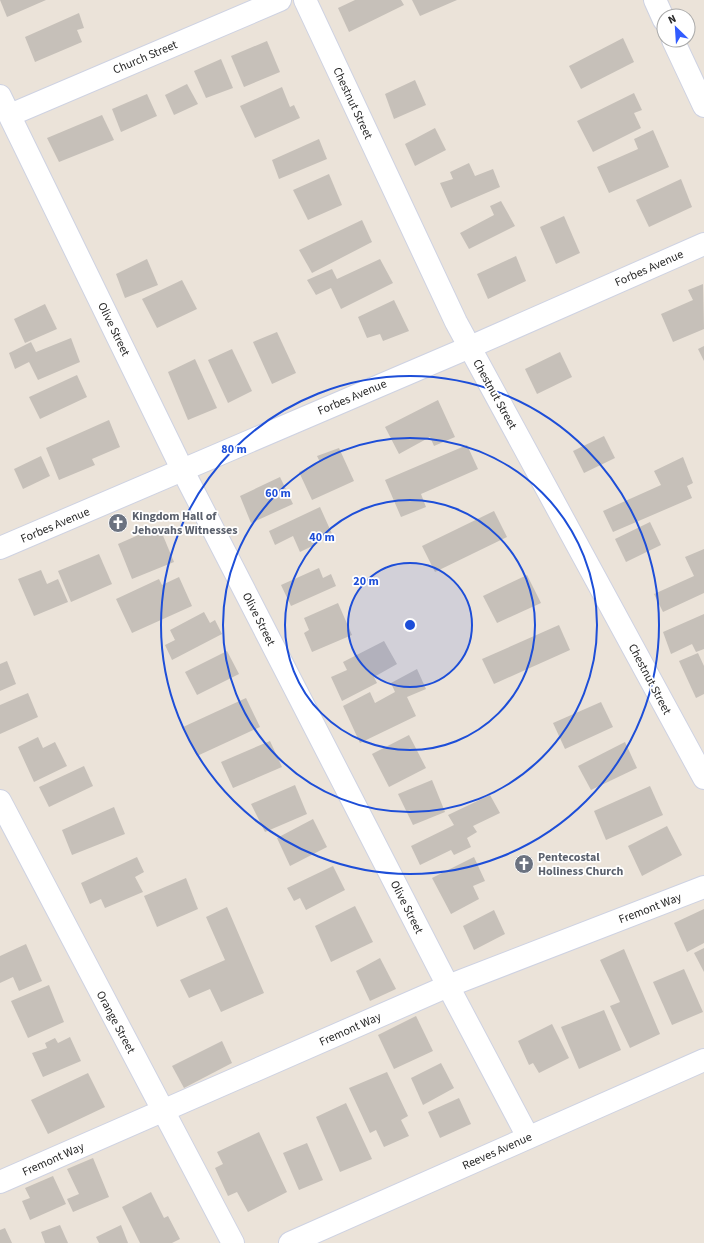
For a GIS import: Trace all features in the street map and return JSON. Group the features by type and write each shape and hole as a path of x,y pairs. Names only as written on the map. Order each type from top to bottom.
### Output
{"street":[{"name":"Church Street","path":"10,115 280,0"},
{"name":"Chestnut Street","path":"305,0 456,322 704,778"},
{"path":"678,48 704,106"},
{"name":"Olive Street","path":"0,96 182,470 448,986 528,1137"},
{"name":"Forbes Avenue","path":"0,548 470,347 704,244"},
{"name":"Orange Street","path":"0,801 233,1243"},
{"name":"Fremont Way","path":"0,1182 448,986 704,886"},
{"name":"Reeves Avenue","path":"290,1243 704,1060"}],"building":[{"path":"0,0 46,0 7,17"},
{"path":"355,0 401,0 404,5 349,32 338,8"},
{"path":"412,0 457,0 420,16"},
{"path":"79,13 84,28 77,30 82,42 35,62 25,37"},
{"path":"623,38 634,62 581,89 569,66"},
{"path":"267,41 280,72 244,87 231,56"},
{"path":"221,59 233,88 206,98 194,71"},
{"path":"415,80 426,105 394,119 385,94"},
{"path":"187,84 198,104 174,115 165,95"},
{"path":"282,87 290,107 294,105 300,118 255,138 240,106"},
{"path":"634,93 642,110 634,113 641,128 593,152 577,121"},
{"path":"147,94 157,116 121,132 112,109"},
{"path":"102,115 114,140 59,162 47,138"},
{"path":"435,128 446,150 415,166 405,144"},
{"path":"653,130 669,167 609,193 597,167 638,149 634,139"},
{"path":"319,139 327,159 279,179 272,160"},
{"path":"469,163 475,176 493,169 500,187 451,208 440,183 453,179 450,172"},
{"path":"329,174 342,205 308,220 293,190"},
{"path":"681,179 692,207 649,227 636,200"},
{"path":"501,201 515,226 469,249 460,233 494,215 490,206"},
{"path":"564,216 580,253 556,264 540,227"},
{"path":"362,220 372,242 312,273 299,250"},
{"path":"516,256 526,281 488,299 477,274"},
{"path":"147,259 158,285 125,298 116,274"},
{"path":"380,259 393,283 341,309 331,288 316,295 307,280 332,269 337,279"},
{"path":"182,280 197,309 157,328 142,299"},
{"path":"703,284 704,329 673,342 661,314 693,300 688,290"},
{"path":"394,300 409,331 383,341 380,334 367,338 358,317"},
{"path":"45,304 57,329 25,343 14,319"},
{"path":"277,332 296,373 272,384 253,342"},
{"path":"71,338 80,362 38,380 29,362 15,369 9,353 31,342 36,352"},
{"path":"704,346 704,361 698,349"},
{"path":"232,349 252,391 228,403 208,360"},
{"path":"560,352 572,377 537,394 525,369"},
{"path":"195,359 217,408 188,420 168,372"},
{"path":"77,375 87,397 40,419 29,397"},
{"path":"438,400 455,437 434,446 430,437 399,454 385,427"},
{"path":"109,420 120,447 92,459 95,465 59,480 46,448"},
{"path":"604,436 615,458 584,473 573,451"},
{"path":"467,445 478,469 421,494 426,507 401,517 385,480"},
{"path":"339,448 354,481 312,500 299,472 320,462 317,456"},
{"path":"41,456 50,476 23,489 14,469"},
{"path":"683,457 693,483 687,486 692,498 613,532 603,511 661,485 654,471"},
{"path":"280,477 293,504 251,523 240,496"},
{"path":"320,507 333,536 300,552 293,536 275,545 269,531"},
{"path":"494,511 507,537 435,572 422,546"},
{"path":"650,522 661,545 626,562 615,539"},
{"path":"159,526 174,562 132,579 118,544"},
{"path":"704,549 704,593 663,612 654,594 694,576 685,557"},
{"path":"99,554 112,584 71,602 58,571"},
{"path":"319,568 323,578 331,574 336,586 291,606 281,585"},
{"path":"41,570 47,584 58,579 68,602 34,616 18,579"},
{"path":"527,575 541,603 497,623 483,596"},
{"path":"179,577 192,606 132,633 116,599 159,579 162,585"},
{"path":"338,603 352,635 312,652 304,633 309,630 304,618"},
{"path":"204,612 210,623 215,620 222,634 172,660 165,645 175,640 170,630"},
{"path":"704,614 704,649 696,652 692,644 671,654 663,632"},
{"path":"559,625 570,650 494,684 482,659"},
{"path":"384,641 397,664 374,677 377,683 342,701 331,677 347,670 343,662"},
{"path":"227,651 239,674 197,695 185,672"},
{"path":"698,653 704,666 704,694 696,698 679,661"},
{"path":"7,661 16,684 0,691 0,664"},
{"path":"417,669 426,689 407,697 416,716 360,743 343,706 370,692 375,703 395,692 391,683"},
{"path":"28,693 38,717 0,734 0,705"},
{"path":"246,698 260,727 197,756 183,727"},
{"path":"601,702 613,727 565,749 553,723"},
{"path":"409,735 426,768 389,787 372,754"},
{"path":"38,737 43,748 55,742 67,766 34,782 18,747"},
{"path":"270,741 282,767 233,788 221,762"},
{"path":"625,742 637,768 591,790 578,766"},
{"path":"84,766 93,786 49,807 39,787"},
{"path":"432,780 445,812 413,825 398,794"},
{"path":"295,785 307,814 265,832 251,804"},
{"path":"650,786 663,815 606,840 594,811"},
{"path":"490,795 500,813 473,826 477,832 467,838 471,847 454,855 451,850 420,865 411,846 454,825 448,815"},
{"path":"114,807 125,834 72,855 62,830"},
{"path":"313,819 327,847 290,866 277,838"},
{"path":"667,826 682,855 642,876 628,846"},
{"path":"137,857 144,872 135,877 143,892 105,908 101,899 90,904 81,883"},
{"path":"474,857 485,881 473,886 479,899 451,914 432,878"},
{"path":"333,866 345,890 306,910 300,898 294,901 287,888"},
{"path":"186,878 198,909 157,927 144,896"},
{"path":"355,906 373,942 331,962 315,926"},
{"path":"227,907 264,993 221,1012 210,989 189,998 180,980 225,960 206,917"},
{"path":"704,909 704,943 687,952 674,923"},
{"path":"494,910 505,934 474,950 463,926"},
{"path":"26,944 42,981 19,991 13,977 0,983 0,956"},
{"path":"704,948 704,972 694,953"},
{"path":"624,949 660,1034 630,1048 610,1006 620,1002 600,960"},
{"path":"380,958 396,989 370,1001 356,971"},
{"path":"684,969 703,1012 672,1025 653,982"},
{"path":"49,985 64,1022 28,1038 11,1001"},
{"path":"604,1010 621,1050 579,1069 561,1027"},
{"path":"416,1016 433,1051 394,1069 378,1035"},
{"path":"552,1024 569,1058 539,1073 533,1063 529,1065 518,1041"},
{"path":"70,1037 81,1061 43,1077 32,1053 47,1048 45,1043 55,1038 58,1043"},
{"path":"222,1041 232,1063 184,1088 172,1066"},
{"path":"441,1063 454,1088 423,1105 411,1078"},
{"path":"387,1072 408,1116 401,1120 409,1136 384,1147 376,1130 370,1133 349,1088"},
{"path":"88,1073 105,1107 48,1134 31,1100"},
{"path":"459,1098 471,1124 440,1138 428,1112"},
{"path":"346,1103 372,1159 340,1172 316,1117"},
{"path":"259,1132 287,1192 248,1212 237,1192 228,1196 215,1168 223,1164 217,1152"},
{"path":"307,1143 323,1180 299,1190 283,1153"},
{"path":"93,1158 109,1197 73,1212 67,1199 79,1194 67,1169"},
{"path":"53,1176 66,1204 30,1220 22,1201 30,1198 25,1188"},
{"path":"151,1192 164,1218 168,1216 180,1239 172,1243 140,1243 122,1207"},
{"path":"60,1225 68,1243 45,1243 41,1232"},
{"path":"121,1225 128,1243 99,1243 96,1237"},
{"path":"5,1228 12,1243 0,1243 0,1230"}],"place":[{"name":"Kingdom Hall of Jehovahs Witnesses","path":"118,523"},
{"name":"Pentecostal Holiness Church","path":"524,864"}]}
